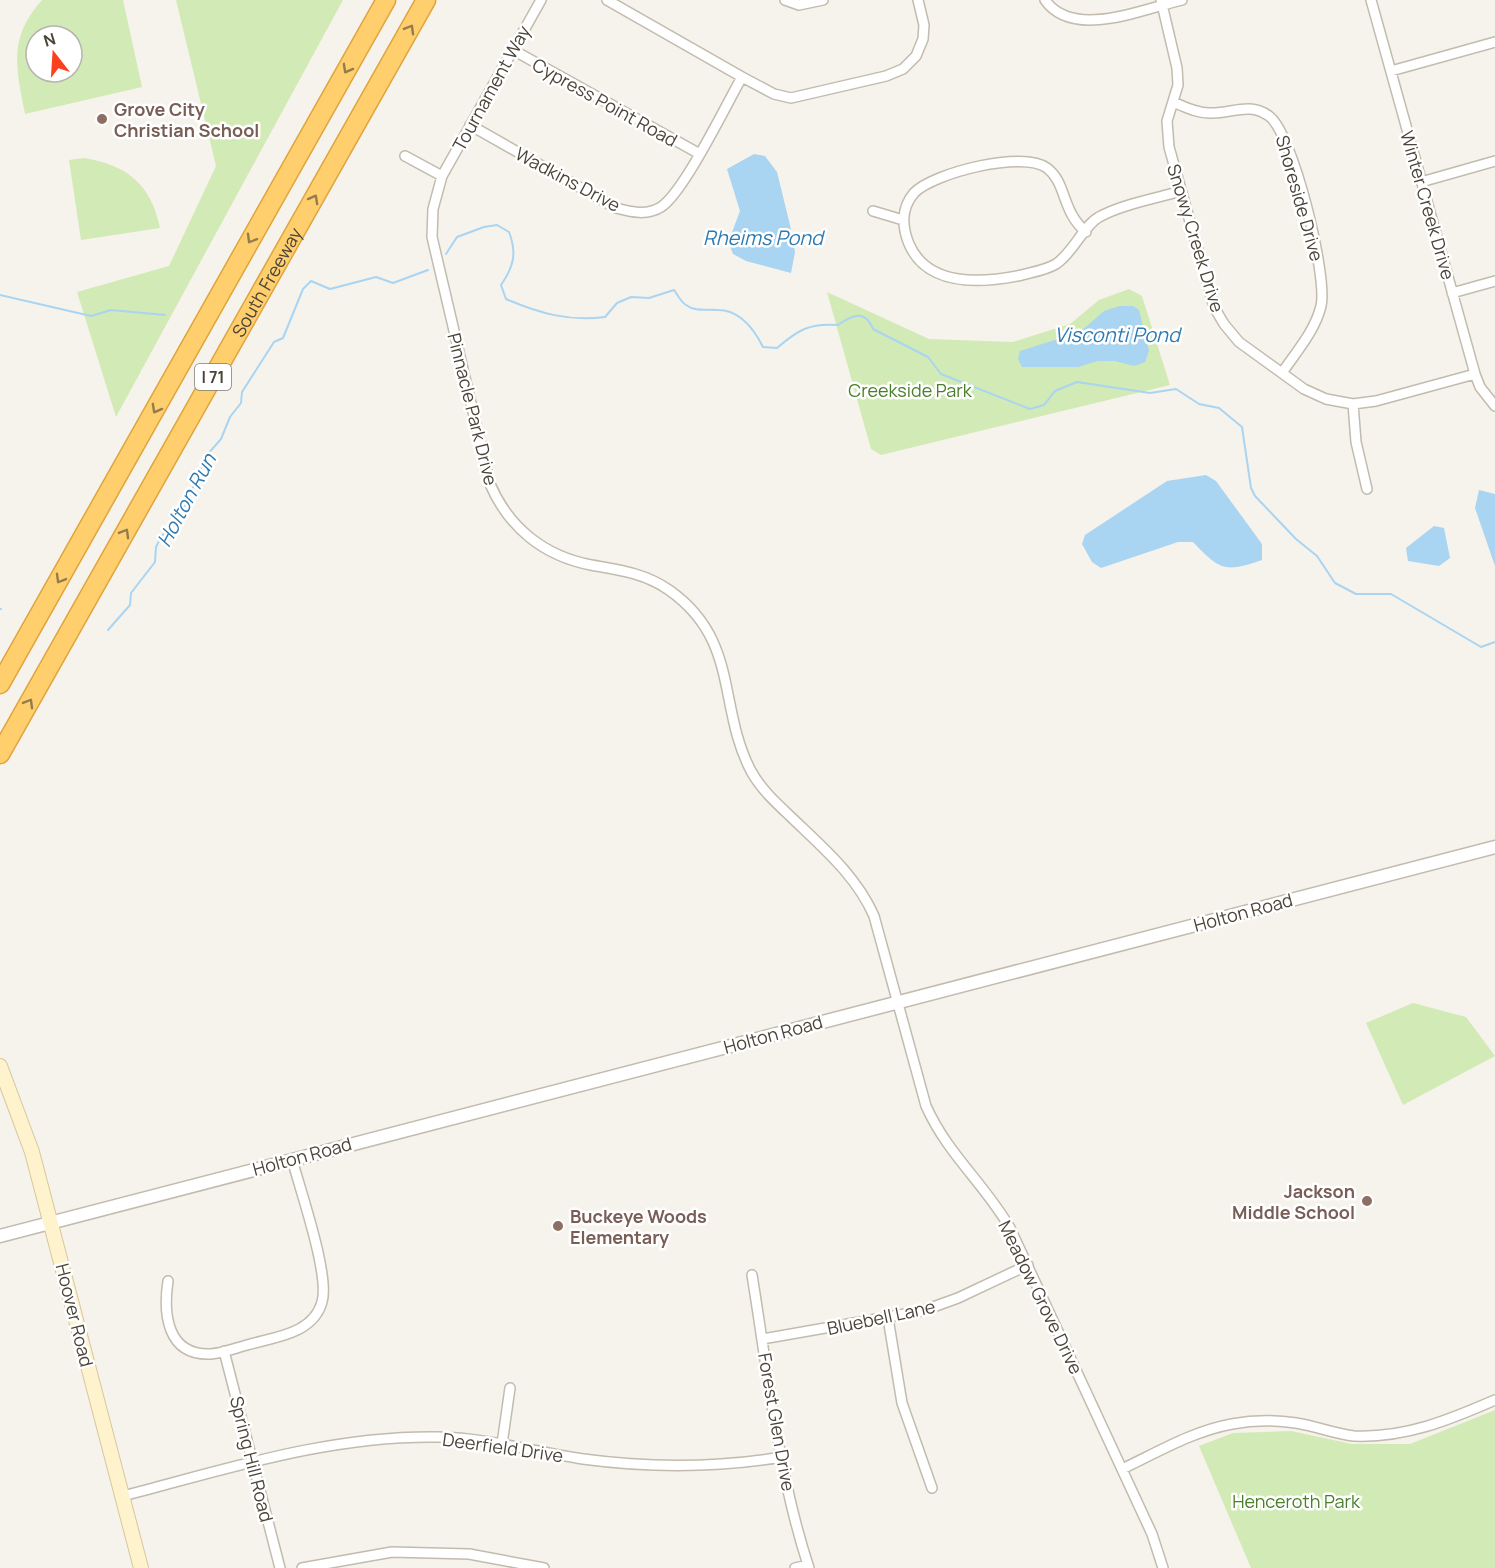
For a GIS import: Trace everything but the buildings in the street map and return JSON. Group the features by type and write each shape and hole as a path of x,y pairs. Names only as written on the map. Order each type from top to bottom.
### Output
{"highway":[{"name":"South Freeway","path":"0,684 386,0"},
{"name":"South Freeway","path":"0,754 426,0"}],"main road":[{"name":"Hoover Road","path":"0,1066 24,1127 51,1222 141,1568"}],"street":[{"name":"Tournament Way","path":"442,176 541,0"},
{"path":"607,0 742,77 774,94 791,98 896,73 916,56 920,48 924,24 918,0"},
{"path":"785,0 799,5 822,0"},
{"path":"1045,0 1053,10 1069,18 1097,20 1162,2 1182,0"},
{"name":"Winter Creek Drive","path":"1371,0 1475,374 1480,387 1495,406"},
{"name":"Snowy Creek Drive","path":"1162,2 1177,68 1178,85 1167,122 1168,147 1218,316 1239,342 1304,389 1326,399 1353,404"},
{"path":"1391,71 1495,42"},
{"name":"Cypress Point Road","path":"513,50 698,153"},
{"name":"Wadkins Drive","path":"470,125 616,208 634,213 660,208 669,200 742,77"},
{"name":"Shoreside Drive","path":"1173,102 1212,114 1235,109 1254,110 1271,117 1286,139 1319,256 1322,295 1318,315 1309,334 1282,373"},
{"path":"405,156 442,176"},
{"path":"1086,232 1074,222 1066,207 1056,177 1046,167 1031,160 1014,160 929,182 909,199 903,220 908,241 921,263 936,272 980,281 1040,271 1055,265 1071,251 1086,232 1095,219 1110,212 1181,191"},
{"path":"1421,182 1495,161"},
{"name":"Pinnacle Park Drive","path":"442,176 433,208 432,237 483,460 497,500 507,516 540,547 573,561 635,573 652,579 693,611 717,646 741,744 752,774 770,797 860,887 874,916 897,1001"},
{"path":"873,211 903,220"},
{"path":"1452,293 1495,281"},
{"path":"1367,489 1356,442 1353,404 1376,401 1475,374"},
{"name":"Holton Road","path":"0,1236 1495,847"},
{"name":"Meadow Grove Drive","path":"897,1001 923,1096 937,1131 1002,1214 1152,1534 1163,1568"},
{"path":"168,1281 164,1307 170,1329 180,1344 195,1353 224,1351 301,1329 311,1321 323,1301 323,1277 292,1159"},
{"name":"Bluebell Lane","path":"762,1339 888,1318 941,1305 1028,1266"},
{"name":"Forest Glen Drive","path":"752,1275 782,1457 797,1530 808,1566"},
{"path":"888,1318 902,1403 932,1488"},
{"name":"Spring Hill Road","path":"224,1351 280,1568"},
{"path":"502,1444 510,1388"},
{"path":"1122,1469 1197,1434 1234,1423 1271,1421 1296,1423 1353,1436 1382,1435 1425,1429 1495,1400"},
{"name":"Deerfield Drive","path":"123,1496 337,1443 387,1438 440,1437 502,1444 580,1459 677,1467 715,1466 782,1457"},
{"path":"302,1568 392,1551 469,1554 544,1568"},
{"path":"795,1568 808,1566"}],"green space":[{"path":"42,0 123,0 142,87 25,114 17,68 19,41 24,27 24,84 84,84 84,24 26,24"},
{"path":"176,0 343,0 116,417 77,292 169,266 216,166"},
{"path":"84,158 113,166 135,179 150,199 160,228 81,240 69,160"},
{"name":"Creekside Park","path":"1129,289 1142,296 1170,385 881,455 871,449 827,292 929,339 1013,342 1070,324 1099,300"},
{"path":"1413,1003 1466,1017 1495,1056 1403,1105 1366,1023"},
{"name":"Henceroth Park","path":"1495,1410 1495,1568 1251,1568 1199,1446 1233,1433 1291,1431 1352,1444 1410,1444"}],"water":[{"name":"Rheims Pond","path":"754,154 765,156 777,172 795,252 791,273 746,261 733,254 730,246 731,235 740,211 727,169"},
{"name":"Visconti Pond","path":"1120,306 1133,306 1139,310 1149,351 1145,362 1134,366 1115,361 1098,361 1078,367 1022,367 1018,359 1020,351 1080,332 1104,311"},
{"path":"1206,475 1216,481 1262,544 1262,560 1239,567 1223,566 1210,558 1193,542 1178,542 1101,568 1092,562 1082,544 1085,535 1167,481"},
{"path":"1479,490 1495,494 1495,566 1475,508"},
{"path":"1434,526 1444,528 1450,558 1439,566 1408,561 1406,548"}],"waterway":[{"path":"446,254 457,237 484,227 497,225 509,232 513,246 513,259 509,272 501,285 506,299 554,315 592,318 605,317 617,303 631,297 649,298 674,290 682,302 690,307 726,311 740,317 751,327 763,347 777,348 804,329 819,325 838,325 853,317 862,316 873,329 928,357 941,374 1030,409 1044,405 1055,391 1077,382 1150,393 1176,389 1199,404 1219,408 1242,427 1251,488 1255,496 1296,539 1317,556 1335,583 1356,594 1391,594 1481,647 1495,642"},
{"name":"Holton Run","path":"108,630 130,605 131,593 155,562 156,547 161,537 182,513 207,455 221,439 230,417 241,403 242,392 274,342 283,338 303,289 311,281 330,289 376,277 393,283 428,270"},
{"path":"0,295 91,316 111,310 165,315"}],"place":[{"name":"Grove City Christian School","path":"102,119"},
{"name":"Jackson Middle School","path":"1367,1201"},
{"name":"Buckeye Woods Elementary","path":"558,1226"}]}
